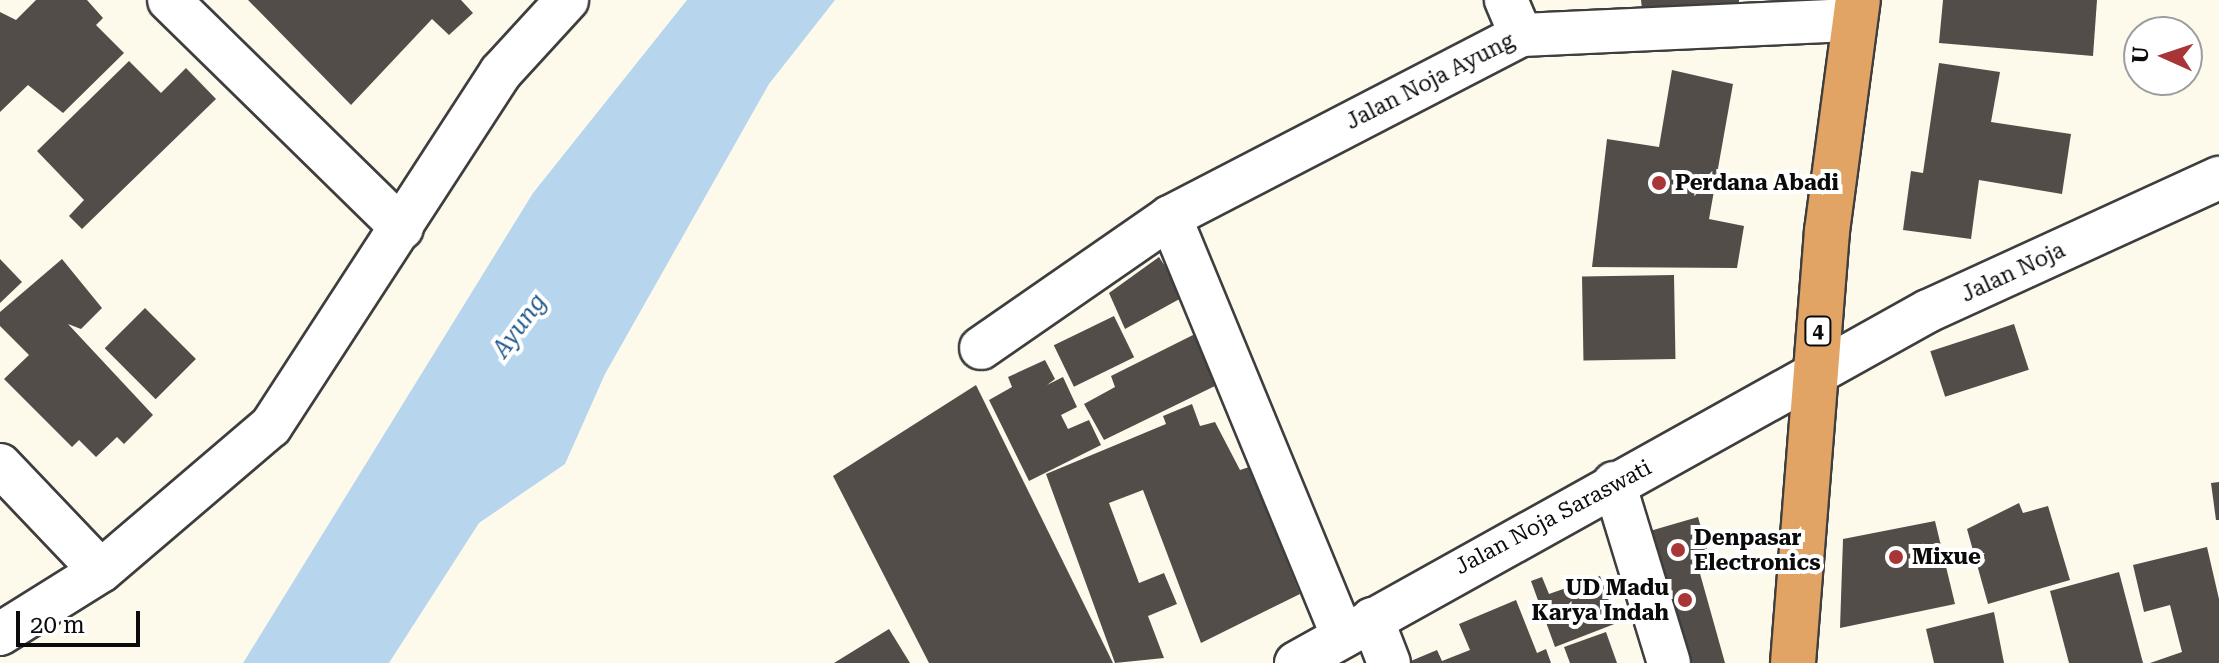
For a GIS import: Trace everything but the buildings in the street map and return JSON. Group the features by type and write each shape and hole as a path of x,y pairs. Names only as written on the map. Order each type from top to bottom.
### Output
{"highway":[{"name":"4","path":"1793,663 1814,378 1856,10"}],"street":[{"path":"169,0 402,228"},
{"path":"0,634 101,571 271,426 501,72 567,0"},
{"name":"Jalan Noja Ayung","path":"981,348 1170,217 1513,18 1856,10"},
{"name":"Jalan Noja","path":"1814,378 1928,311 2219,178"},
{"path":"1170,217 1358,628 1389,663"},
{"name":"Jalan Noja Saraswati","path":"1296,663 1614,483 1814,378"},
{"path":"0,465 101,571"},
{"path":"1614,483 1669,663"}],"water":[{"name":"Ayung","path":"687,0 835,0 769,84 605,374 565,464 479,523 389,663 243,663 533,193"}],"place":[{"name":"Perdana Abadi","path":"1659,183"},
{"name":"Denpasar Electronics","path":"1678,550"},
{"name":"Mixue","path":"1896,557"},
{"name":"UD Madu Karya Indah","path":"1685,600"}]}
